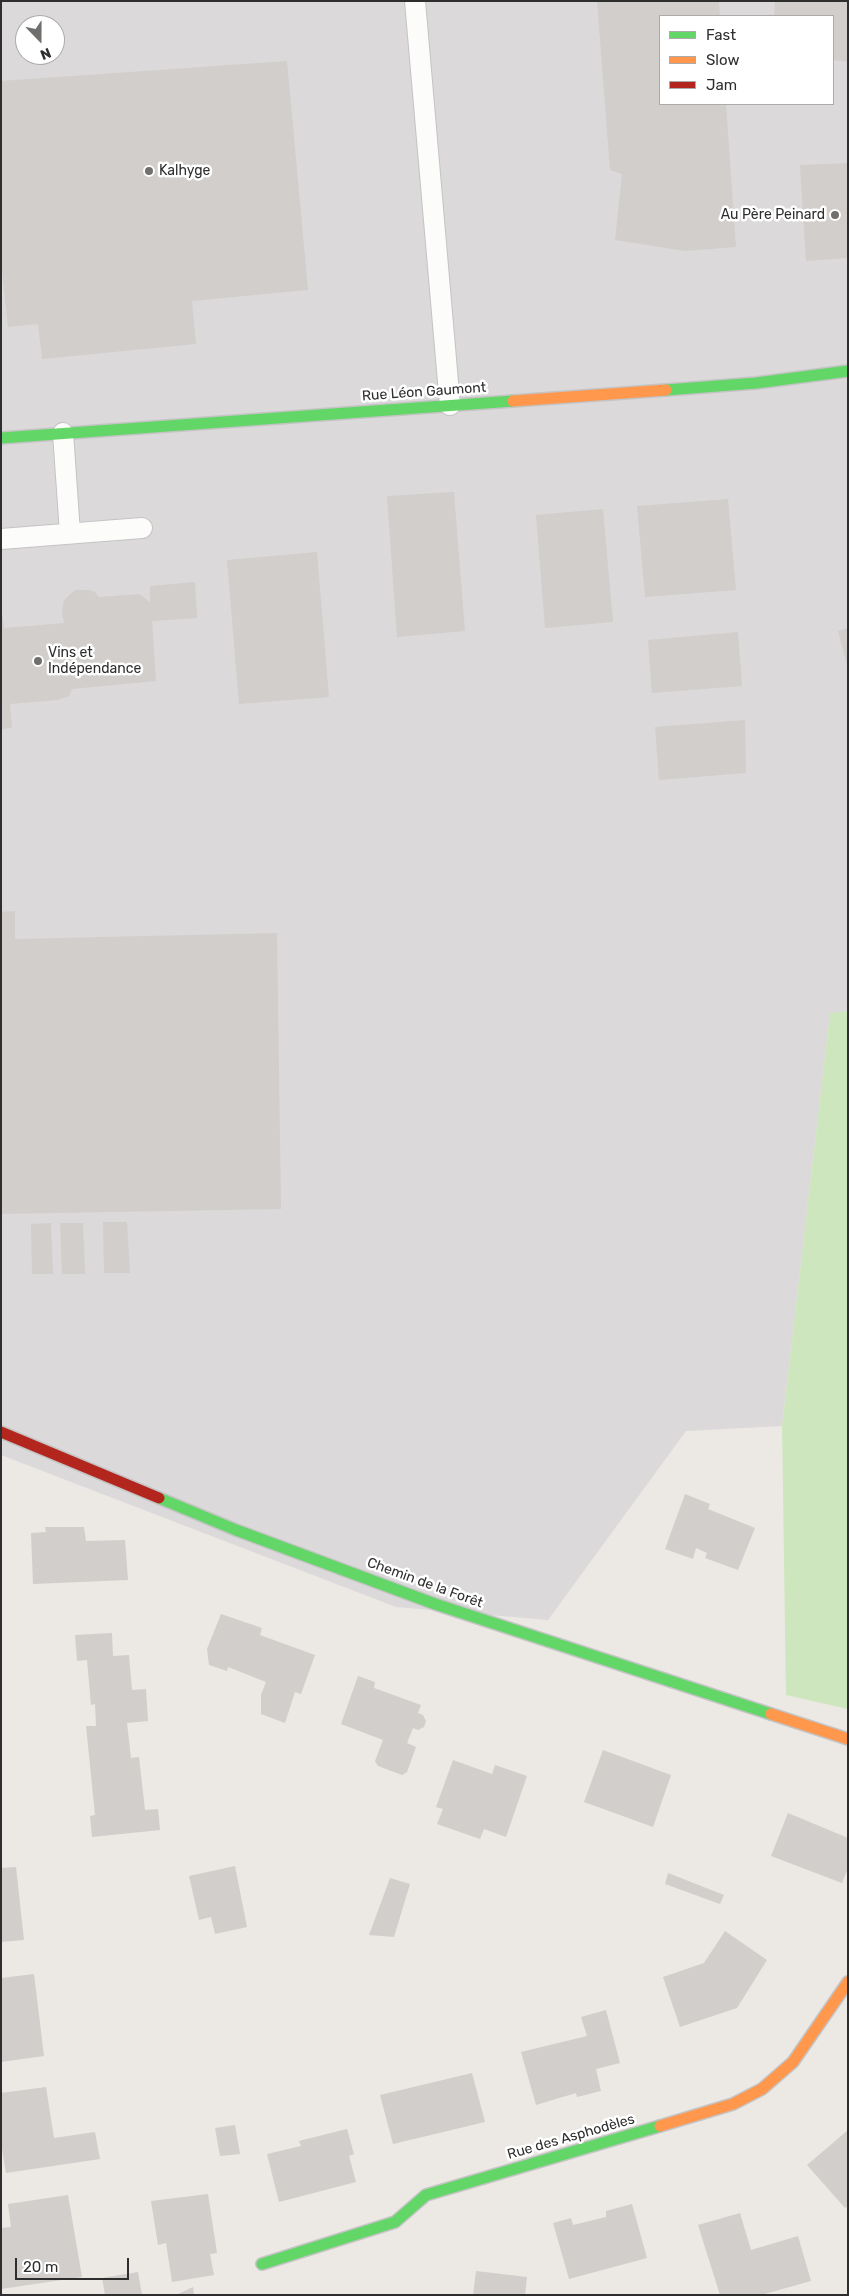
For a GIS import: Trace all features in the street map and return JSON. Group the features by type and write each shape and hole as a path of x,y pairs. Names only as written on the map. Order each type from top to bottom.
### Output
{"street":[{"name":"Rue Léon Gaumont","path":"1,438 756,383 848,371"},
{"name":"Chemin de la Forêt","path":"1,1432 236,1530 435,1604 848,1739"},
{"name":"Rue des Asphodèles","path":"262,2264 395,2222 426,2195 733,2104 762,2089 793,2062 848,1982"}],"lane":[{"path":"415,1 450,405"},
{"path":"63,434 70,533"},
{"path":"1,539 142,528"}],"shaded area":[{"path":"1,1 848,1 848,1011 830,1014 782,1426 686,1431 548,1620 396,1607 1,1455"}],"green space":[{"path":"848,1011 848,1709 786,1695 782,1426 830,1013"}],"building":[{"path":"597,1 719,1 720,15 659,15 659,105 726,105 736,247 685,251 615,240 622,174 610,170"},
{"path":"775,1 848,1 848,62 834,60 834,15 774,15"},
{"name":"Kalhyge","path":"287,61 308,290 192,301 196,344 42,359 38,324 8,327 1,262 1,81"},
{"path":"848,163 848,258 806,261 800,165"},
{"path":"454,492 465,631 397,637 387,496"},
{"path":"728,499 736,590 645,597 637,506"},
{"path":"603,509 613,622 545,628 536,515"},
{"path":"317,552 329,697 239,704 227,560"},
{"path":"195,582 197,618 152,621 156,681 72,689 69,696 58,700 10,704 12,728 1,729 1,605 4,628 64,623 62,611 64,600 75,590 89,590 95,592 99,597 139,594 150,602 150,586"},
{"path":"848,628 848,665 847,665 838,631"},
{"path":"738,632 742,686 652,693 648,640"},
{"path":"745,720 746,773 659,780 655,727"},
{"path":"15,911 15,939 277,933 281,1209 1,1214 1,912"},
{"path":"103,1222 127,1222 130,1273 104,1273"},
{"path":"51,1223 53,1274 32,1274 31,1224"},
{"path":"60,1223 83,1223 85,1274 62,1274"},
{"path":"685,1494 710,1504 708,1509 755,1528 738,1570 705,1558 707,1553 696,1548 693,1559 665,1549"},
{"path":"45,1527 84,1527 86,1541 125,1540 128,1580 33,1584 31,1533 46,1532"},
{"path":"221,1614 262,1628 260,1635 315,1655 301,1694 295,1692 285,1723 261,1714 261,1695 266,1682 228,1667 227,1671 209,1665 207,1649"},
{"path":"112,1633 113,1656 129,1655 132,1690 146,1689 148,1721 127,1723 131,1758 139,1757 145,1810 158,1809 160,1830 92,1837 90,1816 95,1815 86,1726 96,1726 95,1704 91,1705 87,1660 77,1661 75,1635"},
{"path":"358,1676 375,1682 374,1688 421,1705 418,1713 423,1715 426,1721 424,1727 418,1730 413,1728 407,1743 416,1747 407,1772 402,1775 378,1766 375,1761 383,1740 341,1724"},
{"path":"603,1750 671,1775 653,1827 584,1802"},
{"path":"453,1760 492,1774 495,1765 527,1776 506,1837 484,1829 480,1839 437,1824 443,1809 436,1807"},
{"path":"788,1813 848,1838 848,1868 842,1883 771,1856"},
{"path":"235,1866 247,1927 215,1934 211,1917 199,1920 189,1876"},
{"path":"16,1867 24,1940 1,1942 1,1868"},
{"path":"668,1873 724,1895 720,1904 665,1884"},
{"path":"390,1878 410,1884 394,1937 369,1935"},
{"path":"725,1931 767,1960 737,2008 680,2027 663,1977 704,1963"},
{"path":"34,1974 44,2056 1,2062 1,1978"},
{"path":"606,2010 620,2063 596,2069 601,2091 577,2097 576,2093 536,2105 521,2052 587,2036 581,2017"},
{"path":"472,2073 485,2122 393,2144 380,2095"},
{"path":"46,2087 54,2138 95,2132 100,2159 6,2173 1,2143 1,2093"},
{"path":"235,2125 240,2154 220,2156 215,2128"},
{"path":"347,2129 354,2154 349,2156 356,2182 279,2202 267,2154 301,2146 299,2141"},
{"path":"848,2130 848,2206 845,2208 807,2165"},
{"path":"208,2194 217,2253 210,2254 214,2275 172,2282 166,2243 158,2245 151,2201"},
{"path":"68,2195 82,2277 1,2289 1,2228 11,2227 8,2204"},
{"path":"632,2204 647,2258 569,2279 553,2223 571,2218 573,2225 606,2217 606,2211"},
{"path":"740,2213 751,2250 798,2236 811,2281 761,2295 720,2295 698,2225"},
{"path":"476,2271 527,2277 525,2295 473,2295"},
{"path":"138,2272 142,2295 105,2295 102,2278"},
{"path":"193,2287 194,2295 176,2295"}],"traffic: fast":[{"path":"666,390 756,383 848,371"},
{"path":"1,438 513,401"},
{"path":"159,1498 236,1530 435,1604 771,1714"},
{"path":"262,2264 395,2222 426,2195 660,2126"}],"traffic: slow":[{"path":"513,401 666,390"},
{"path":"771,1714 848,1739"},
{"path":"660,2126 733,2104 762,2089 793,2062 848,1982"}],"traffic: jam":[{"path":"1,1432 159,1498"}],"place":[{"name":"Kalhyge","path":"149,171"},
{"name":"Au Père Peinard","path":"835,215"},
{"name":"Vins et Indépendance","path":"38,661"}]}
